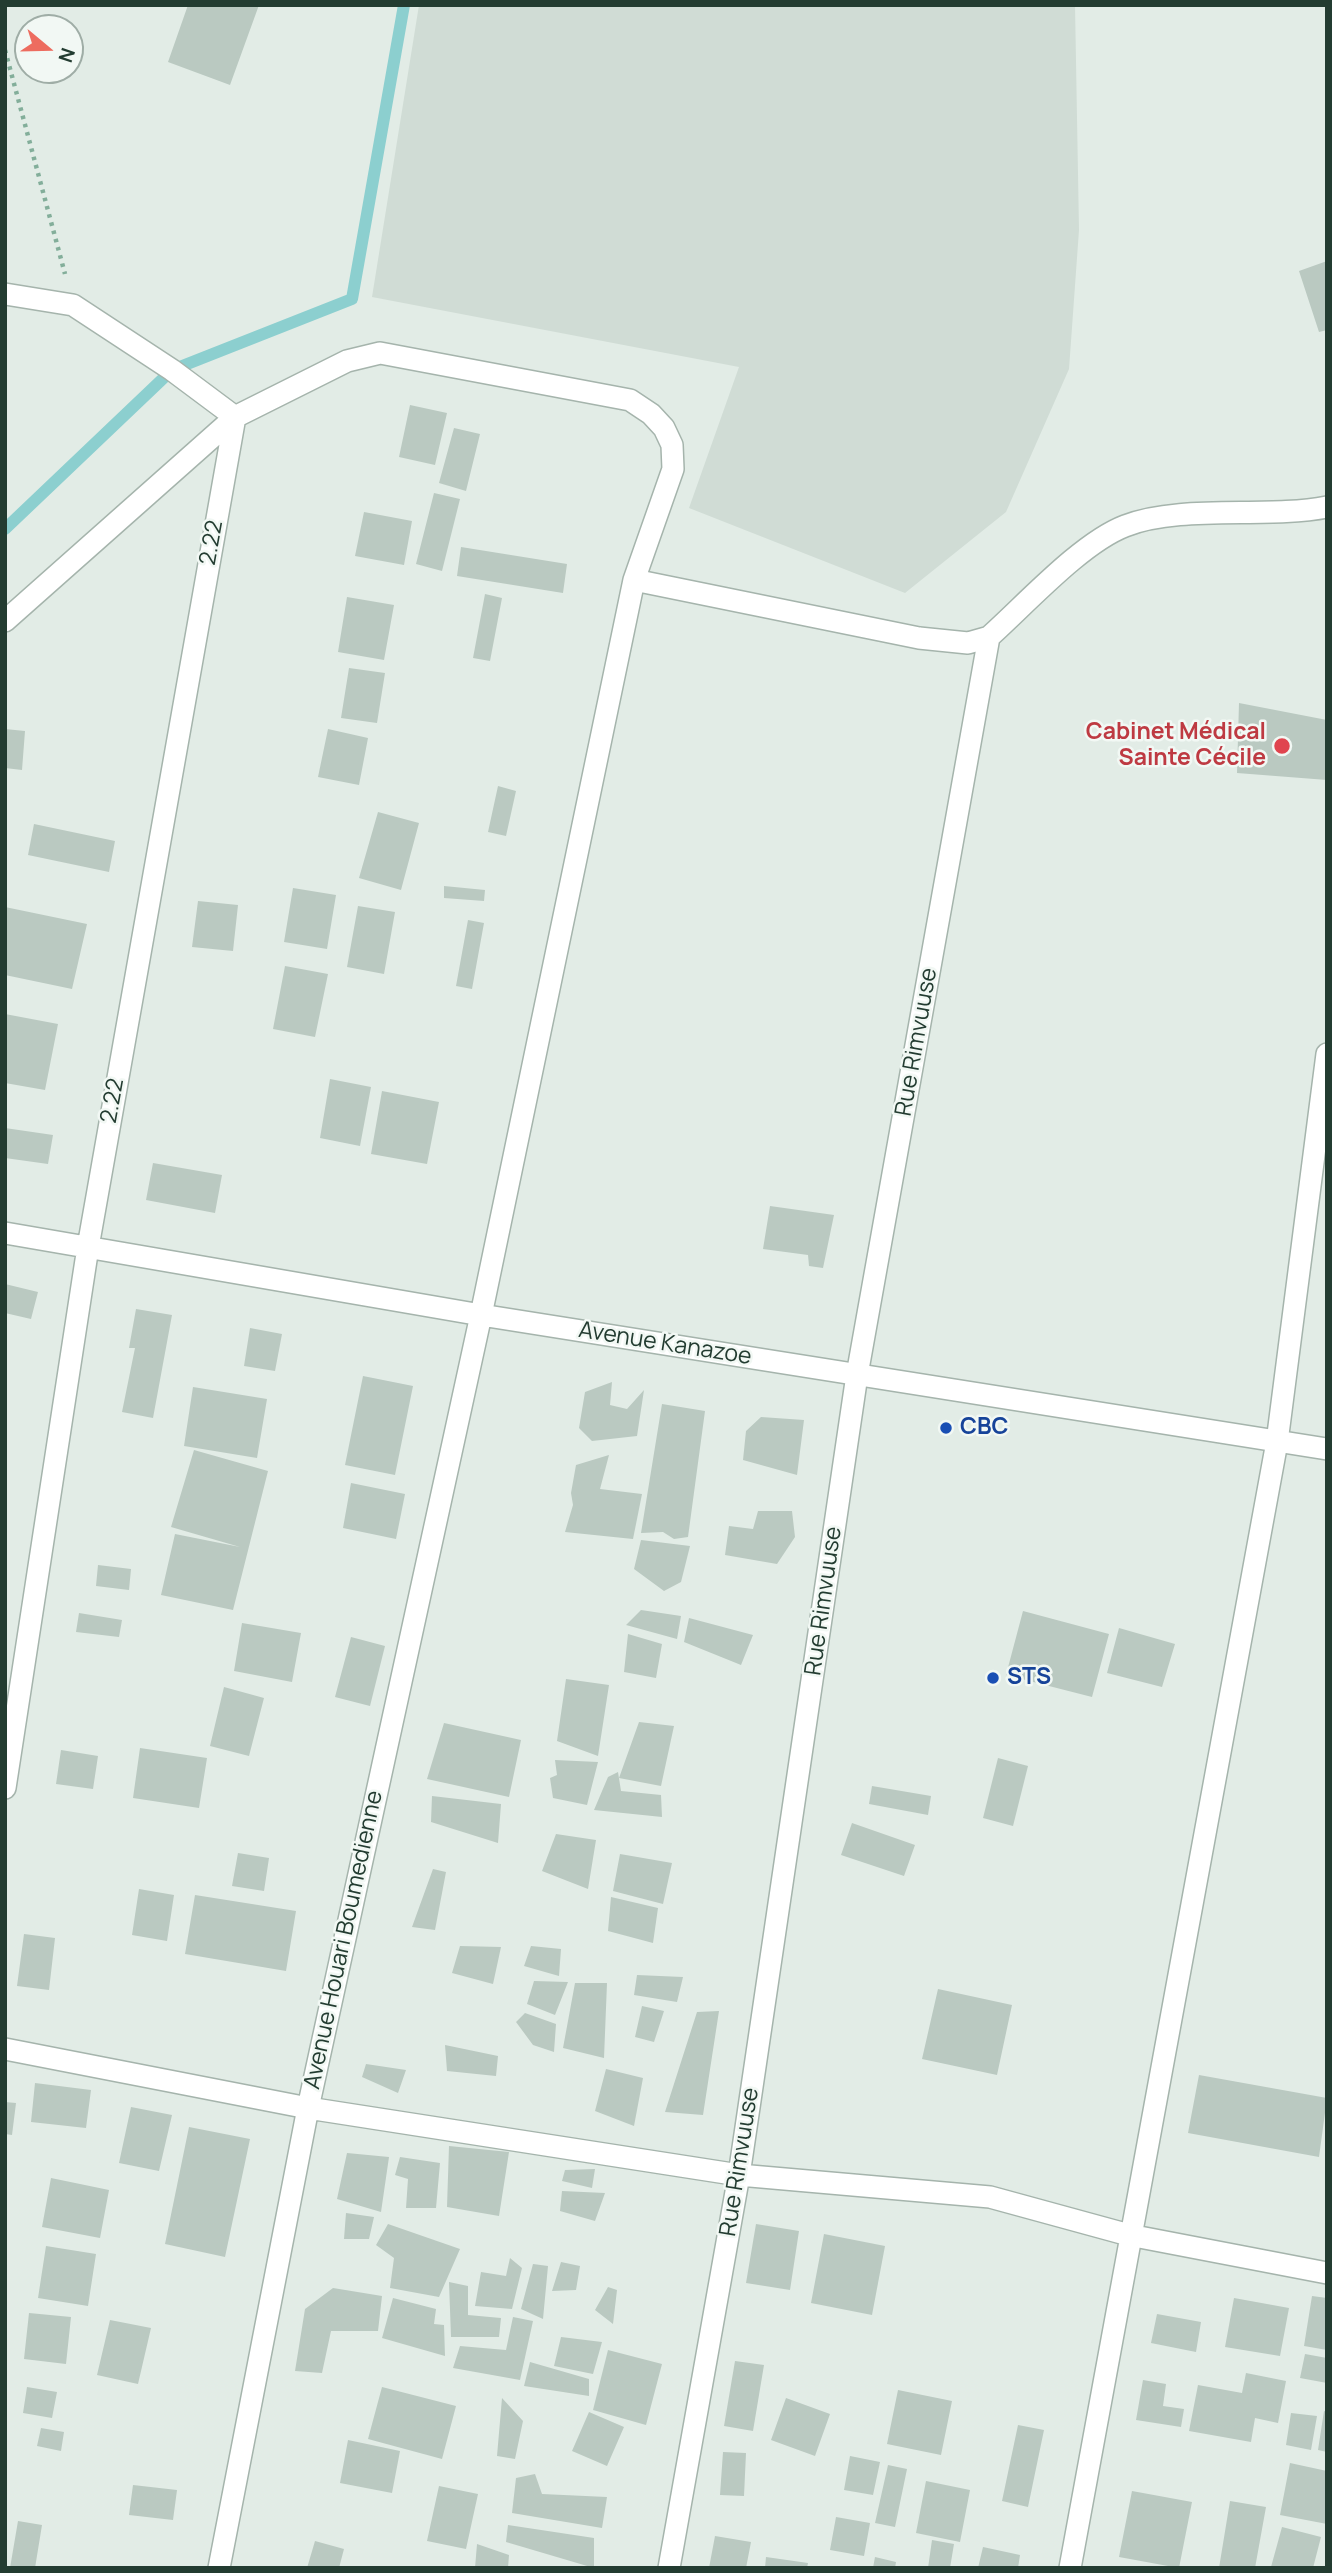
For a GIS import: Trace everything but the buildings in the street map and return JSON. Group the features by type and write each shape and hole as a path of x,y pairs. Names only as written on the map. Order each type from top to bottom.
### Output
{"street":[{"path":"5,294 73,306 172,370 235,417"},
{"name":"Avenue Houari Boumedienne","path":"5,621 235,417 347,361 380,353 630,400 651,414 664,428 672,445 673,469 634,580 481,1315 308,2108 219,2568"},
{"name":"2.22","path":"5,1788 88,1247 235,417"},
{"path":"634,580 919,638 968,643 989,637 1100,538 1127,525 1170,518 1327,508"},
{"name":"Rue Rimvuuse","path":"669,2568 739,2175 858,1375 989,637"},
{"path":"1070,2568 1129,2235 1277,1442 1327,1054"},
{"name":"Avenue Kanazoe","path":"5,1233 481,1315 1327,1449"},
{"path":"5,2049 308,2108 739,2175 990,2197 1024,2204 1129,2235 1327,2273"}],"path":[{"path":"5,50 73,306"}],"shaded area":[{"path":"419,5 1075,5 1079,230 1069,369 1006,512 905,593 689,508 739,367 372,297"}],"waterway":[{"path":"5,529 172,370 352,299 404,5"}],"place":[{"name":"Cabinet Médical Sainte Cécile","path":"1282,746"},
{"name":"CBC","path":"946,1428"},
{"name":"STS","path":"993,1678"}]}
